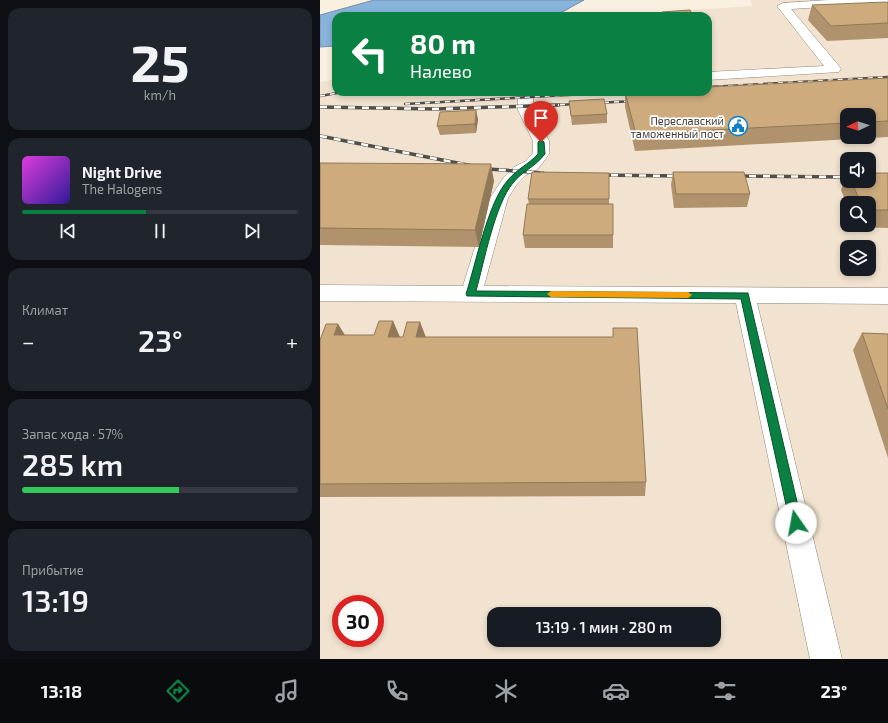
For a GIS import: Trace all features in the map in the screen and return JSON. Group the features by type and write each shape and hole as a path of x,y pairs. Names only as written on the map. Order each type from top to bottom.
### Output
{"street":[{"path":"712,76 834,69 783,6 887,0"},
{"path":"470,294 499,198 510,181 520,171 532,165 541,154 541,142 524,107 527,96"},
{"path":"320,293 888,296"},
{"path":"745,295 826,659"}],"shaded area":[{"path":"751,0 888,0 888,659 320,659 320,82 332,80 332,96 712,96 712,12 661,12 752,6"}],"water":[{"path":"374,0 584,0 562,12 332,12 332,46 320,47 320,15"}],"building":[{"path":"888,3 888,23 831,26 812,5"},
{"path":"690,10 691,12 662,12"},
{"path":"888,78 888,121 876,122 876,108 840,108 840,123 636,134 626,96 712,96 712,87"},
{"path":"604,99 607,114 571,116 569,101"},
{"path":"476,110 475,124 437,126 440,112"},
{"path":"320,163 491,164 475,230 320,228"},
{"path":"532,172 609,173 609,199 528,199"},
{"path":"673,172 744,172 750,194 676,194"},
{"path":"876,173 888,173 888,210 876,210 876,196 858,196 854,188 876,188"},
{"path":"527,204 613,204 613,235 523,235"},
{"path":"379,321 393,321 388,337 403,337 407,322 420,322 416,337 613,337 613,328 637,328 646,482 320,484 320,340 326,324 338,324 334,335 374,335"},
{"path":"862,333 888,334 888,409"}],"railway":[{"path":"712,87 888,77"},
{"path":"320,96 332,94"},
{"path":"405,104 550,96"},
{"path":"594,103 636,101"},
{"path":"538,106 580,104"},
{"path":"538,106 559,105"},
{"path":"530,106 538,106"},
{"path":"320,107 435,109 538,106"},
{"path":"320,136 488,169 543,173"},
{"path":"597,175 683,176"},
{"path":"735,176 840,177"}],"slow traffic":[{"path":"551,294 688,295"}],"place":[{"name":"Переславский таможенный пост","path":"738,126"}],"route":[{"path":"541,142 541,154 532,165 520,171 510,181 499,198 470,294 745,295 796,523"}]}
